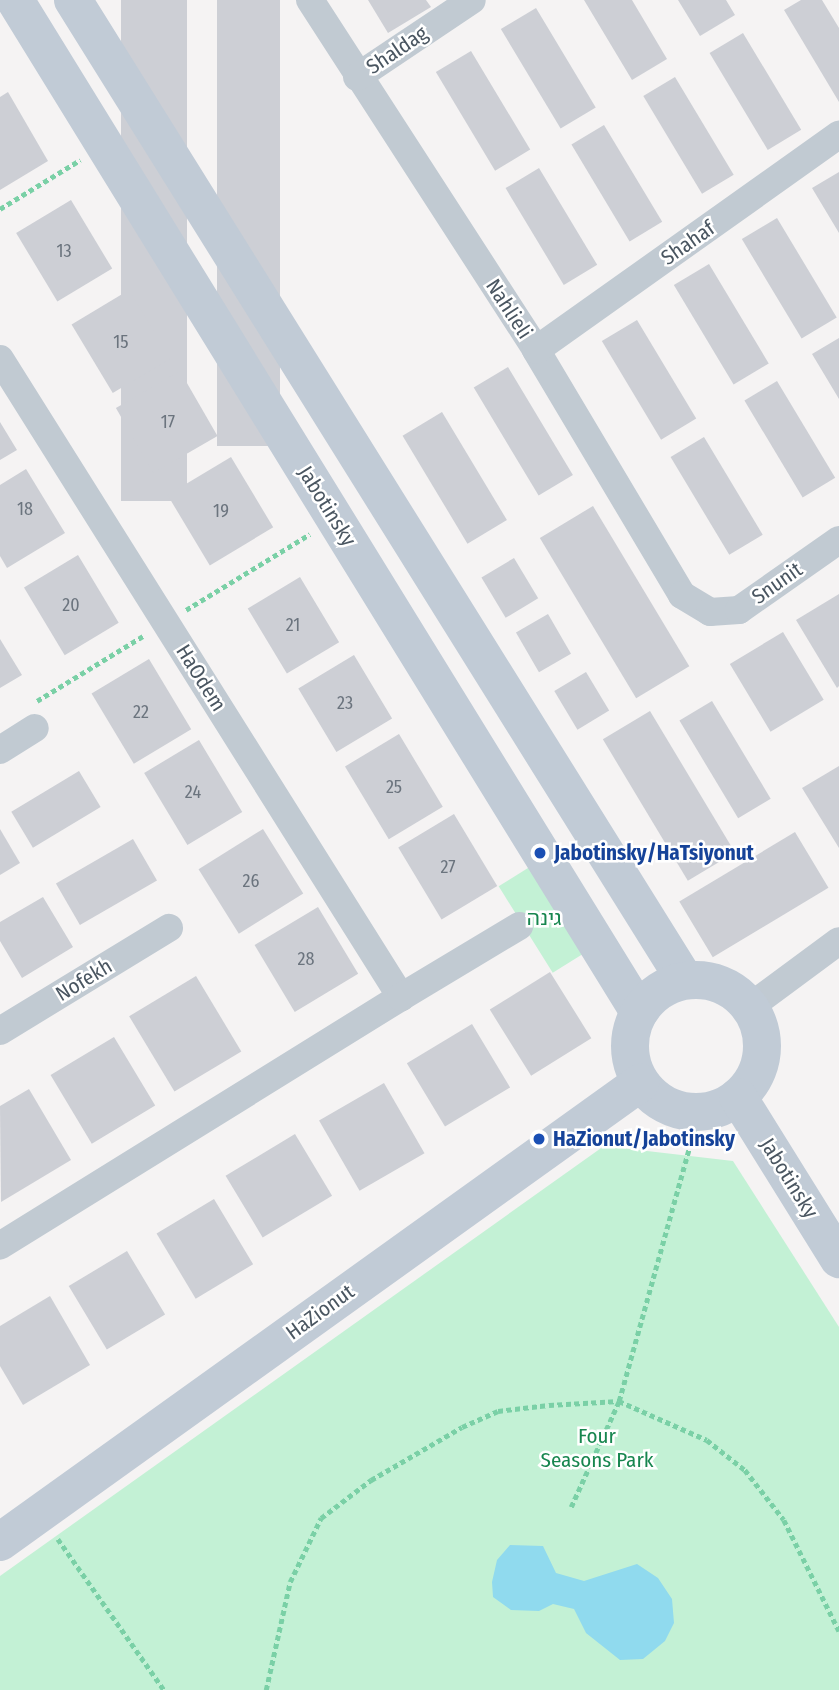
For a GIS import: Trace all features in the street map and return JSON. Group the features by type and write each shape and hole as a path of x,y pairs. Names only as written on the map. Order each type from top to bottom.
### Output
{"street":[{"name":"Jabotinsky","path":"15,0 639,1012"},
{"path":"73,0 685,980"},
{"name":"Nahlieli","path":"310,0 357,78 536,350 682,595 710,612"},
{"name":"Shaldag","path":"357,78 472,0"},
{"name":"Shahaf","path":"536,350 839,135"},
{"name":"HaOdem","path":"0,359 401,997"},
{"name":"Snunit","path":"710,612 739,610 839,540"},
{"path":"0,750 34,728"},
{"path":"0,1246 519,926"},
{"name":"Nofekh","path":"0,1031 169,928"},
{"path":"751,1006 839,941"},
{"path":"685,980 729,989 751,1006 761,1059 738,1097 699,1112 656,1099 640,1083 630,1056 639,1012 654,995 685,980"},
{"name":"HaZionut","path":"13,1525 640,1083"},
{"name":"Jabotinsky","path":"738,1097 839,1259"}],"path":[{"path":"0,209 104,145"},
{"path":"34,728 23,709 335,519"},
{"path":"571,1507 619,1401 699,1112"},
{"path":"266,1690 290,1582 321,1518 371,1480 498,1411 619,1401 707,1440 745,1470 784,1520 839,1631"},
{"path":"13,1525 164,1690"}],"green space":[{"name":"גינה","path":"536,863 590,950 553,973 499,886"},
{"name":"Four Seasons Park","path":"604,1146 733,1161 839,1327 839,1690 0,1690 0,1576"}],"water":[{"path":"510,1545 543,1546 556,1573 584,1581 637,1564 658,1578 672,1599 674,1623 665,1641 643,1659 620,1660 586,1633 574,1609 553,1604 539,1611 511,1610 493,1597 492,1582 497,1560"}],"building":[{"path":"121,0 187,0 187,501 121,501"},
{"path":"217,0 280,0 280,446 217,446"},
{"path":"368,0 426,0 431,7 388,33"},
{"path":"584,0 632,0 667,59 632,80"},
{"path":"678,0 726,0 735,15 700,36"},
{"path":"801,0 822,0 839,28 839,102 784,10"},
{"path":"536,8 596,107 561,129 501,29"},
{"path":"743,33 801,130 768,150 710,53"},
{"path":"471,51 530,150 495,171 436,72"},
{"path":"675,77 734,175 702,194 643,96"},
{"path":"8,92 48,161 0,190 0,97"},
{"path":"604,125 662,222 630,241 571,145"},
{"path":"539,168 597,265 564,285 506,188"},
{"path":"839,172 839,233 812,188"},
{"path":"71,200 112,269 57,302 16,233"},
{"path":"777,218 837,317 802,339 742,239"},
{"path":"709,264 769,363 734,385 674,285"},
{"path":"129,290 170,359 113,393 72,325"},
{"path":"637,320 696,419 661,440 602,341"},
{"path":"839,338 839,399 812,354"},
{"path":"508,367 573,475 539,496 474,388"},
{"path":"180,371 218,436 153,473 116,408"},
{"path":"777,381 835,478 803,497 744,401"},
{"path":"442,412 507,520 467,544 403,436"},
{"path":"0,422 17,450 0,460"},
{"path":"704,437 763,535 729,555 671,457"},
{"path":"231,457 273,527 210,565 168,495"},
{"path":"26,469 65,533 7,568 0,556 0,485"},
{"path":"593,506 689,666 636,698 540,538"},
{"path":"78,555 119,623 65,655 24,587"},
{"path":"514,558 538,598 506,618 481,578"},
{"path":"300,577 339,642 287,674 248,608"},
{"path":"839,594 839,686 837,688 796,620"},
{"path":"548,614 571,654 539,672 516,632"},
{"path":"783,632 824,700 771,732 730,664"},
{"path":"0,639 22,675 0,688"},
{"path":"354,655 392,718 336,752 298,688"},
{"path":"149,659 191,729 134,764 92,694"},
{"path":"586,672 609,711 577,730 554,691"},
{"path":"712,701 771,799 738,818 679,721"},
{"path":"650,711 735,852 688,881 603,739"},
{"path":"399,734 443,807 389,839 345,766"},
{"path":"199,740 242,812 187,845 144,773"},
{"path":"839,766 839,848 802,788"},
{"path":"79,771 101,807 33,848 11,812"},
{"path":"454,814 497,886 442,919 398,847"},
{"path":"0,829 20,863 0,875"},
{"path":"263,829 303,893 239,934 199,869"},
{"path":"795,832 828,888 713,957 679,902"},
{"path":"133,839 157,881 80,925 56,884"},
{"path":"43,897 73,947 22,978 0,941 0,922"},
{"path":"318,907 358,974 295,1012 255,945"},
{"path":"550,972 591,1038 531,1076 490,1010"},
{"path":"196,976 241,1051 174,1092 129,1016"},
{"path":"472,1024 510,1087 445,1127 407,1063"},
{"path":"114,1037 155,1106 92,1144 51,1075"},
{"path":"384,1083 424,1153 360,1191 319,1120"},
{"path":"29,1089 71,1160 1,1202 0,1106"},
{"path":"295,1134 332,1196 263,1237 226,1176"},
{"path":"214,1199 253,1264 196,1299 157,1234"},
{"path":"127,1251 165,1314 107,1349 69,1286"},
{"path":"50,1296 90,1365 23,1405 0,1366 0,1326"}],"place":[{"name":"Jabotinsky/HaTsiyonut","path":"540,853"},
{"name":"HaZionut/Jabotinsky","path":"539,1139"}]}
